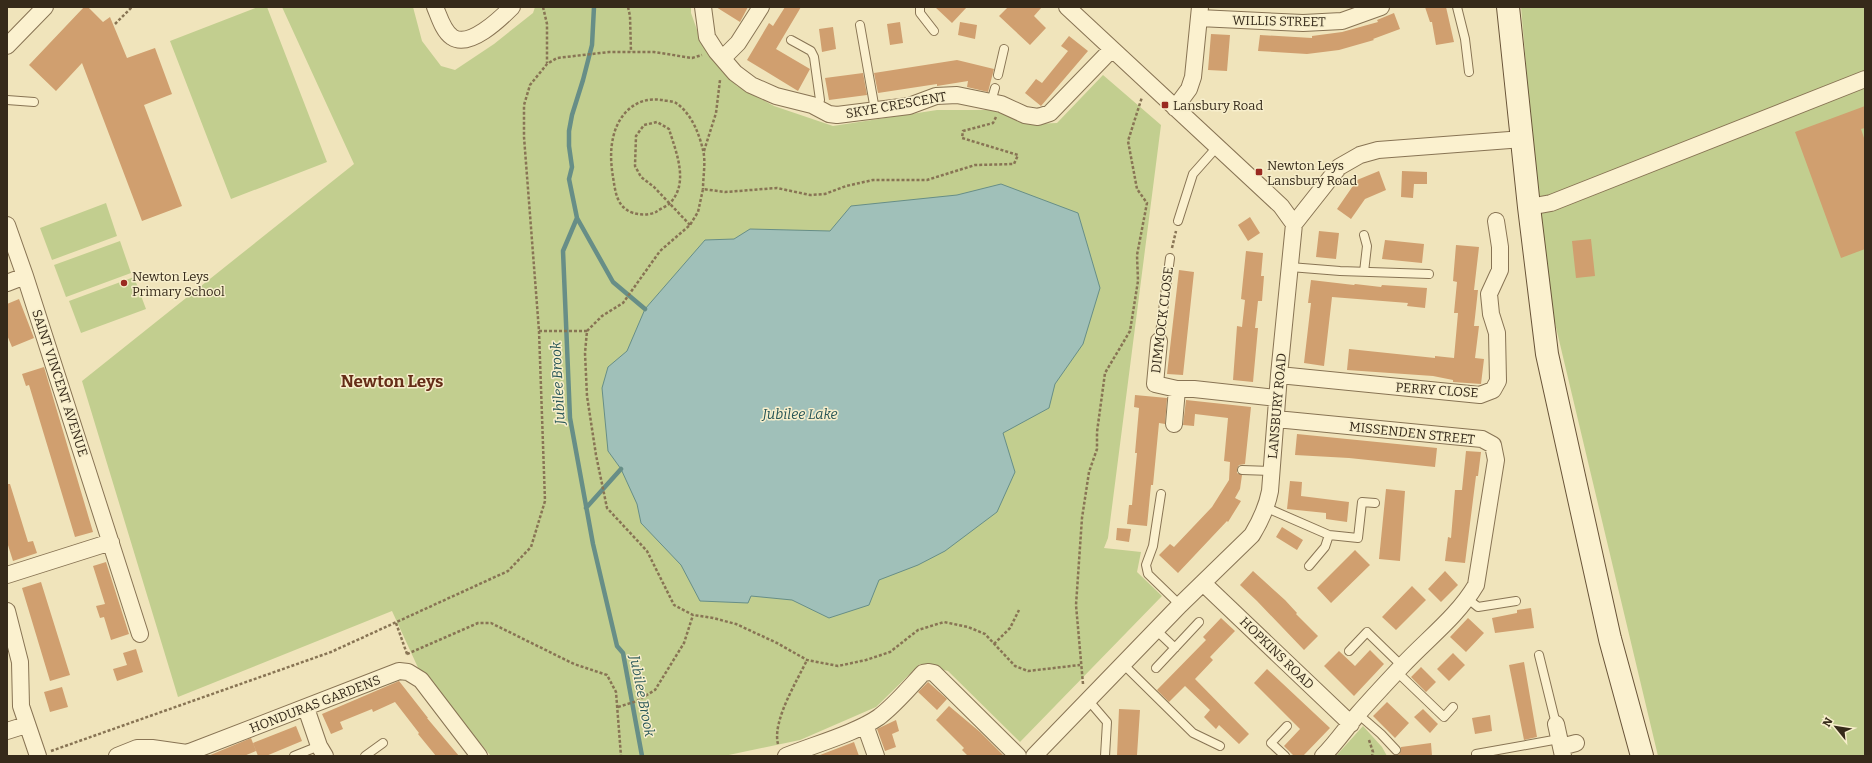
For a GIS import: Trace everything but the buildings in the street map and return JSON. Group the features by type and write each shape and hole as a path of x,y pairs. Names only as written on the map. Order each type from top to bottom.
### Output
{"street":[{"path":"11,36 45,7"},
{"path":"435,7 448,34 452,38 463,40 478,35 498,21 512,7"},
{"name":"SKYE CRESCENT","path":"703,7 707,37 735,73 751,85 776,96 816,107 828,114 837,115 909,106 936,96 957,95 996,98 1025,115 1038,117 1050,113 1112,50"},
{"path":"719,54 738,43 761,7"},
{"name":"WILLIS STREET","path":"1175,108 1190,89 1194,77 1199,13 1304,24 1342,21 1381,7"},
{"path":"1508,7 1529,207 1547,354 1610,639 1642,756"},
{"path":"1073,9 1112,50 1281,206 1294,224 1339,167 1360,155 1378,150 1523,139"},
{"path":"1529,207 1551,203 1865,79"},
{"name":"PERRY CLOSE","path":"1279,375 1480,395 1493,390 1498,381 1497,333 1491,314 1489,294 1500,270 1500,247 1496,220"},
{"name":"LANSBURY ROAD","path":"1034,756 1124,665 1180,605 1252,535 1266,508 1270,491 1272,471 1279,375 1294,224"},
{"name":"SAINT VINCENT AVENUE","path":"7,225 25,276 140,634"},
{"path":"7,283 25,276"},
{"name":"DIMMOCK CLOSE","path":"1159,341 1154,384 1177,389 1194,389 1277,398"},
{"path":"1174,424 1177,389"},
{"name":"MISSENDEN STREET","path":"1276,419 1482,439 1493,445 1496,460 1479,575 1476,585 1468,599 1400,669 1354,719 1335,744 1323,756"},
{"path":"7,576 110,542"},
{"name":"HOPKINS ROAD","path":"1203,582 1354,719"},
{"path":"7,611 20,662 21,706 26,725 38,756"},
{"name":"HONDURAS GARDENS","path":"117,756 137,748 152,748 188,754 399,671 408,672"},
{"path":"408,672 421,680 478,756"},
{"path":"782,753 865,725 887,711 923,673 929,672 934,673 1018,756"},
{"path":"306,708 322,751"},
{"path":"7,732 26,725"},
{"path":"865,725 876,756"}],"lane":[{"path":"920,7 920,13 934,31"},
{"path":"1457,7 1466,39 1469,72"},
{"path":"860,25 875,110"},
{"path":"791,40 811,51 814,57 820,100 816,107"},
{"path":"998,75 1004,49"},
{"path":"7,102 34,102"},
{"path":"1178,221 1193,174 1217,147"},
{"path":"1364,235 1367,246 1364,272"},
{"name":"DIMMOCK CLOSE","path":"1159,341 1170,258"},
{"path":"1290,267 1364,272 1429,274"},
{"path":"1242,470 1272,471"},
{"path":"1161,494 1153,546 1146,565 1148,574 1180,605"},
{"path":"1266,508 1330,535 1358,538 1362,502 1375,503"},
{"path":"1309,566 1325,547 1330,535"},
{"path":"1468,599 1478,607 1516,601"},
{"path":"1156,668 1199,622"},
{"path":"1156,630 1175,648"},
{"path":"1349,651 1367,632 1444,717 1453,707"},
{"path":"1476,754 1563,742 1539,655"},
{"path":"1124,665 1193,733 1220,746"},
{"path":"1088,701 1107,722 1105,756"},
{"path":"1354,719 1381,734 1396,750"},
{"path":"1284,756 1271,743 1287,726"},
{"path":"365,756 383,743"},
{"path":"294,756 322,751"}],"path":[{"path":"115,24 132,7"},
{"path":"543,7 547,24 547,64"},
{"path":"628,7 630,16 631,52"},
{"path":"38,756 331,652 508,571 531,547 545,501 539,331 524,137 524,105 530,85 547,64 557,58 609,52 654,52 692,58 719,54 716,113 704,151 703,189 698,212 690,225 660,251 623,304 602,316 587,331 584,353 587,396 607,508 647,552 674,605 692,615 713,618 736,624 777,643 807,660 838,666 866,660 890,652 918,630 944,622 968,626 985,634 1015,666 1028,671 1080,665"},
{"path":"703,189 725,192 776,188 810,195 825,194 846,186 873,180 927,180 975,165 1014,164 1018,155 962,138 963,131 994,123 996,98"},
{"path":"690,225 669,204 654,187 641,177 635,166 636,136 644,125 657,122 669,129 680,168 680,183 669,204 652,214 640,214 627,210 618,201 611,162 613,138 622,116 631,105 644,100 656,99 676,102 689,115 704,151"},
{"path":"1088,701 1080,665 1076,605 1082,518 1089,472 1097,450 1097,432 1105,372 1130,331 1138,281 1137,255 1147,203 1137,189 1128,141 1138,109"},
{"path":"1170,258 1178,221"},
{"path":"539,331 587,331"},
{"path":"994,644 1010,628 1019,610"},
{"path":"618,707 637,701 655,690 684,643 692,615"},
{"path":"407,654 478,622 491,623 574,664 607,675 616,692 621,756"},
{"path":"396,623 409,662 408,672"},
{"path":"782,753 776,739 781,716 807,660"},
{"path":"1354,719 1370,742 1372,756"}],"green space":[{"path":"258,7 267,7 327,162 231,199 170,41"},
{"path":"282,7 413,7 422,41 441,66 455,70 494,44 533,13 535,7 691,7 691,13 702,44 716,64 737,86 774,106 833,126 937,110 991,110 1033,124 1057,123 1103,75 1161,125 1108,538 1104,548 1141,552 1137,572 1162,596 1020,742 948,671 920,664 876,707 800,740 724,756 491,756 420,672 392,611 178,697 82,381 354,164"},
{"path":"1521,7 1865,7 1865,756 1658,756 1544,277"},
{"path":"106,203 117,236 52,260 40,228"},
{"path":"120,241 131,273 66,297 54,265"},
{"path":"134,277 146,309 81,333 69,301"},
{"path":"1363,726 1382,747 1387,756 1336,756"}],"water":[{"name":"Jubilee Lake","path":"1001,184 1078,213 1100,288 1083,344 1055,384 1049,408 1003,433 1015,472 997,512 945,551 918,565 879,580 869,605 829,618 792,600 751,596 748,603 700,601 681,565 641,523 637,504 621,469 608,451 602,388 608,367 627,351 645,309 705,240 734,239 750,229 830,231 851,206 957,195"}],"waterway":[{"name":"Jubilee Brook","path":"594,7 592,45 572,115 569,131 569,146 572,167 569,179 577,218 563,251 570,418 593,544 617,646 623,653 642,756"},
{"path":"577,218 613,282 645,309"},
{"path":"586,508 621,469"}],"place":[{"name":"Lansbury Road","path":"1165,105"},
{"name":"Newton Leys Lansbury Road","path":"1259,172"},
{"name":"Newton Leys Primary School","path":"124,283"}],"district":[{"name":"Newton Leys","path":"392,381"}]}
